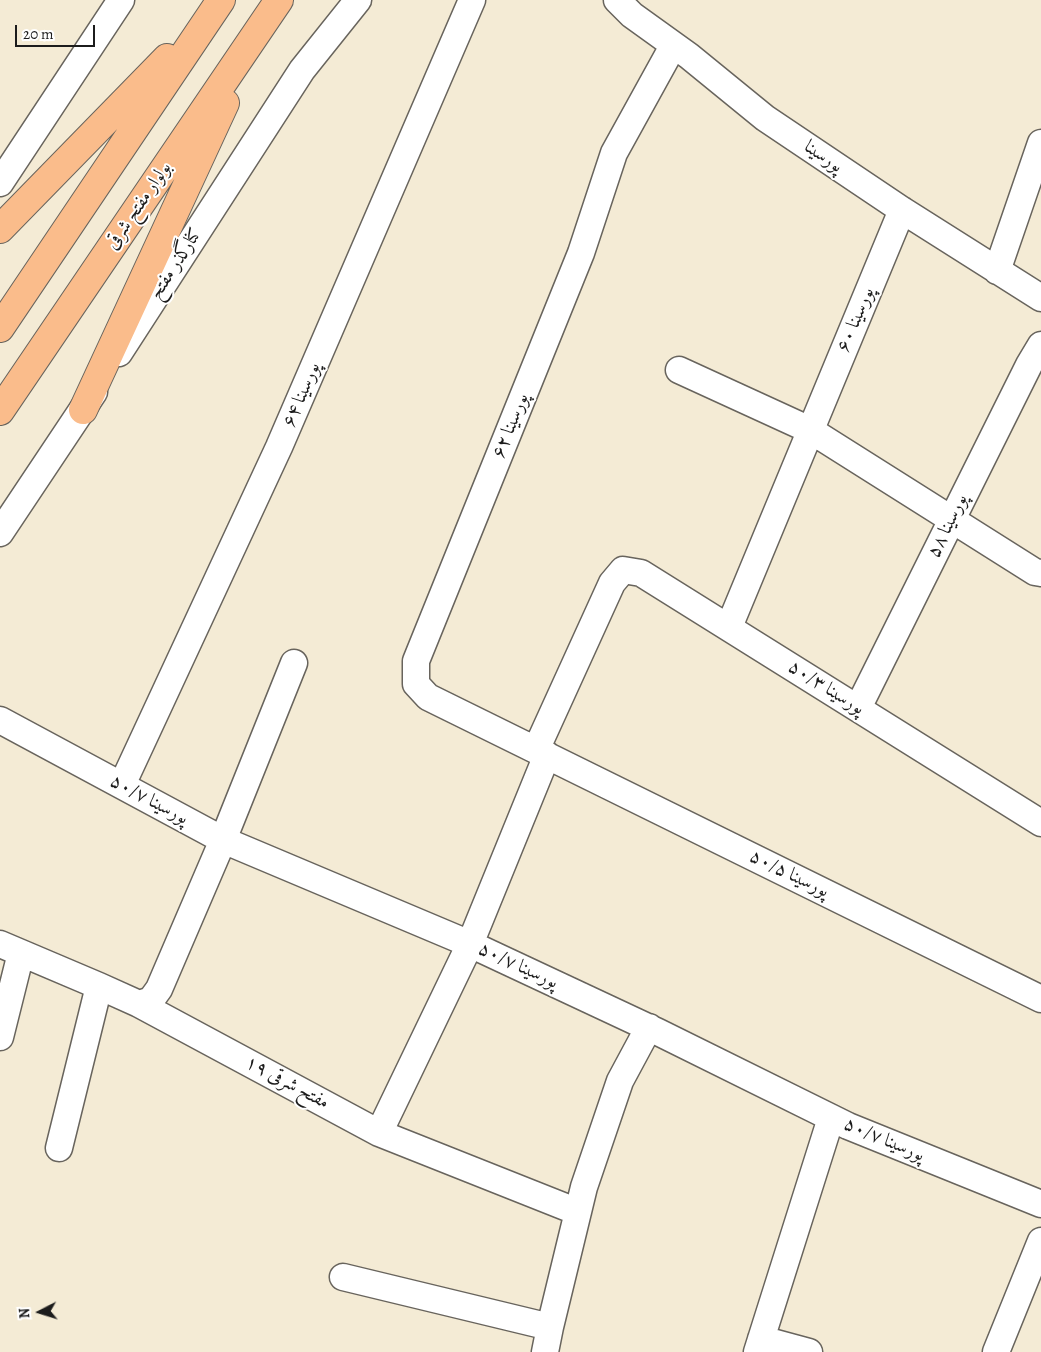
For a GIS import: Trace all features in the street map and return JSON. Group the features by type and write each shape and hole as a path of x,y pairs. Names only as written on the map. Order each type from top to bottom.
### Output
{"main road":[{"name":"بولوار مفتح شرقی","path":"0,411 279,0"},
{"path":"0,228 218,4"},
{"path":"0,328 218,4"},
{"path":"83,410 260,28"}],"street":[{"path":"0,184 121,0"},
{"name":"کنارگذر مفتح","path":"0,533 83,410 302,70 358,0"},
{"name":"پورسینا ۶۴","path":"122,786 279,447 472,0"},
{"name":"پورسینا","path":"617,0 632,15 765,118 902,210 1041,298"},
{"name":"پورسینا ۶۲","path":"542,752 428,697 416,684 416,661 581,253 614,153 674,46"},
{"path":"997,271 1041,143"},
{"name":"پورسینا ۶۰","path":"729,627 902,210"},
{"name":"پورسینا ۵۸","path":"858,708 951,519 1037,362"},
{"path":"679,370 810,430 1035,572 1041,573"},
{"name":"پورسینا ۵۰/۳","path":"542,752 612,583 623,570 641,573 1041,823"},
{"path":"139,1004 151,1000 159,989 223,840 294,663"},
{"name":"پورسینا ۵۰/۷","path":"0,720 223,840 470,944 649,1028 830,1118 1041,1204"},
{"path":"379,1133 470,944 542,752"},
{"name":"پورسینا ۵۰/۵","path":"542,752 1041,999"},
{"path":"0,1037 11,949"},
{"name":"مفتح شرقی ۱۹","path":"11,949 139,1004 379,1133 578,1212"},
{"path":"59,1148 99,986"},
{"path":"545,1352 584,1187 620,1081 649,1028"},
{"path":"809,1352 759,1346 830,1118"},
{"path":"996,1352 1041,1241"},
{"path":"343,1277 550,1327"}]}
